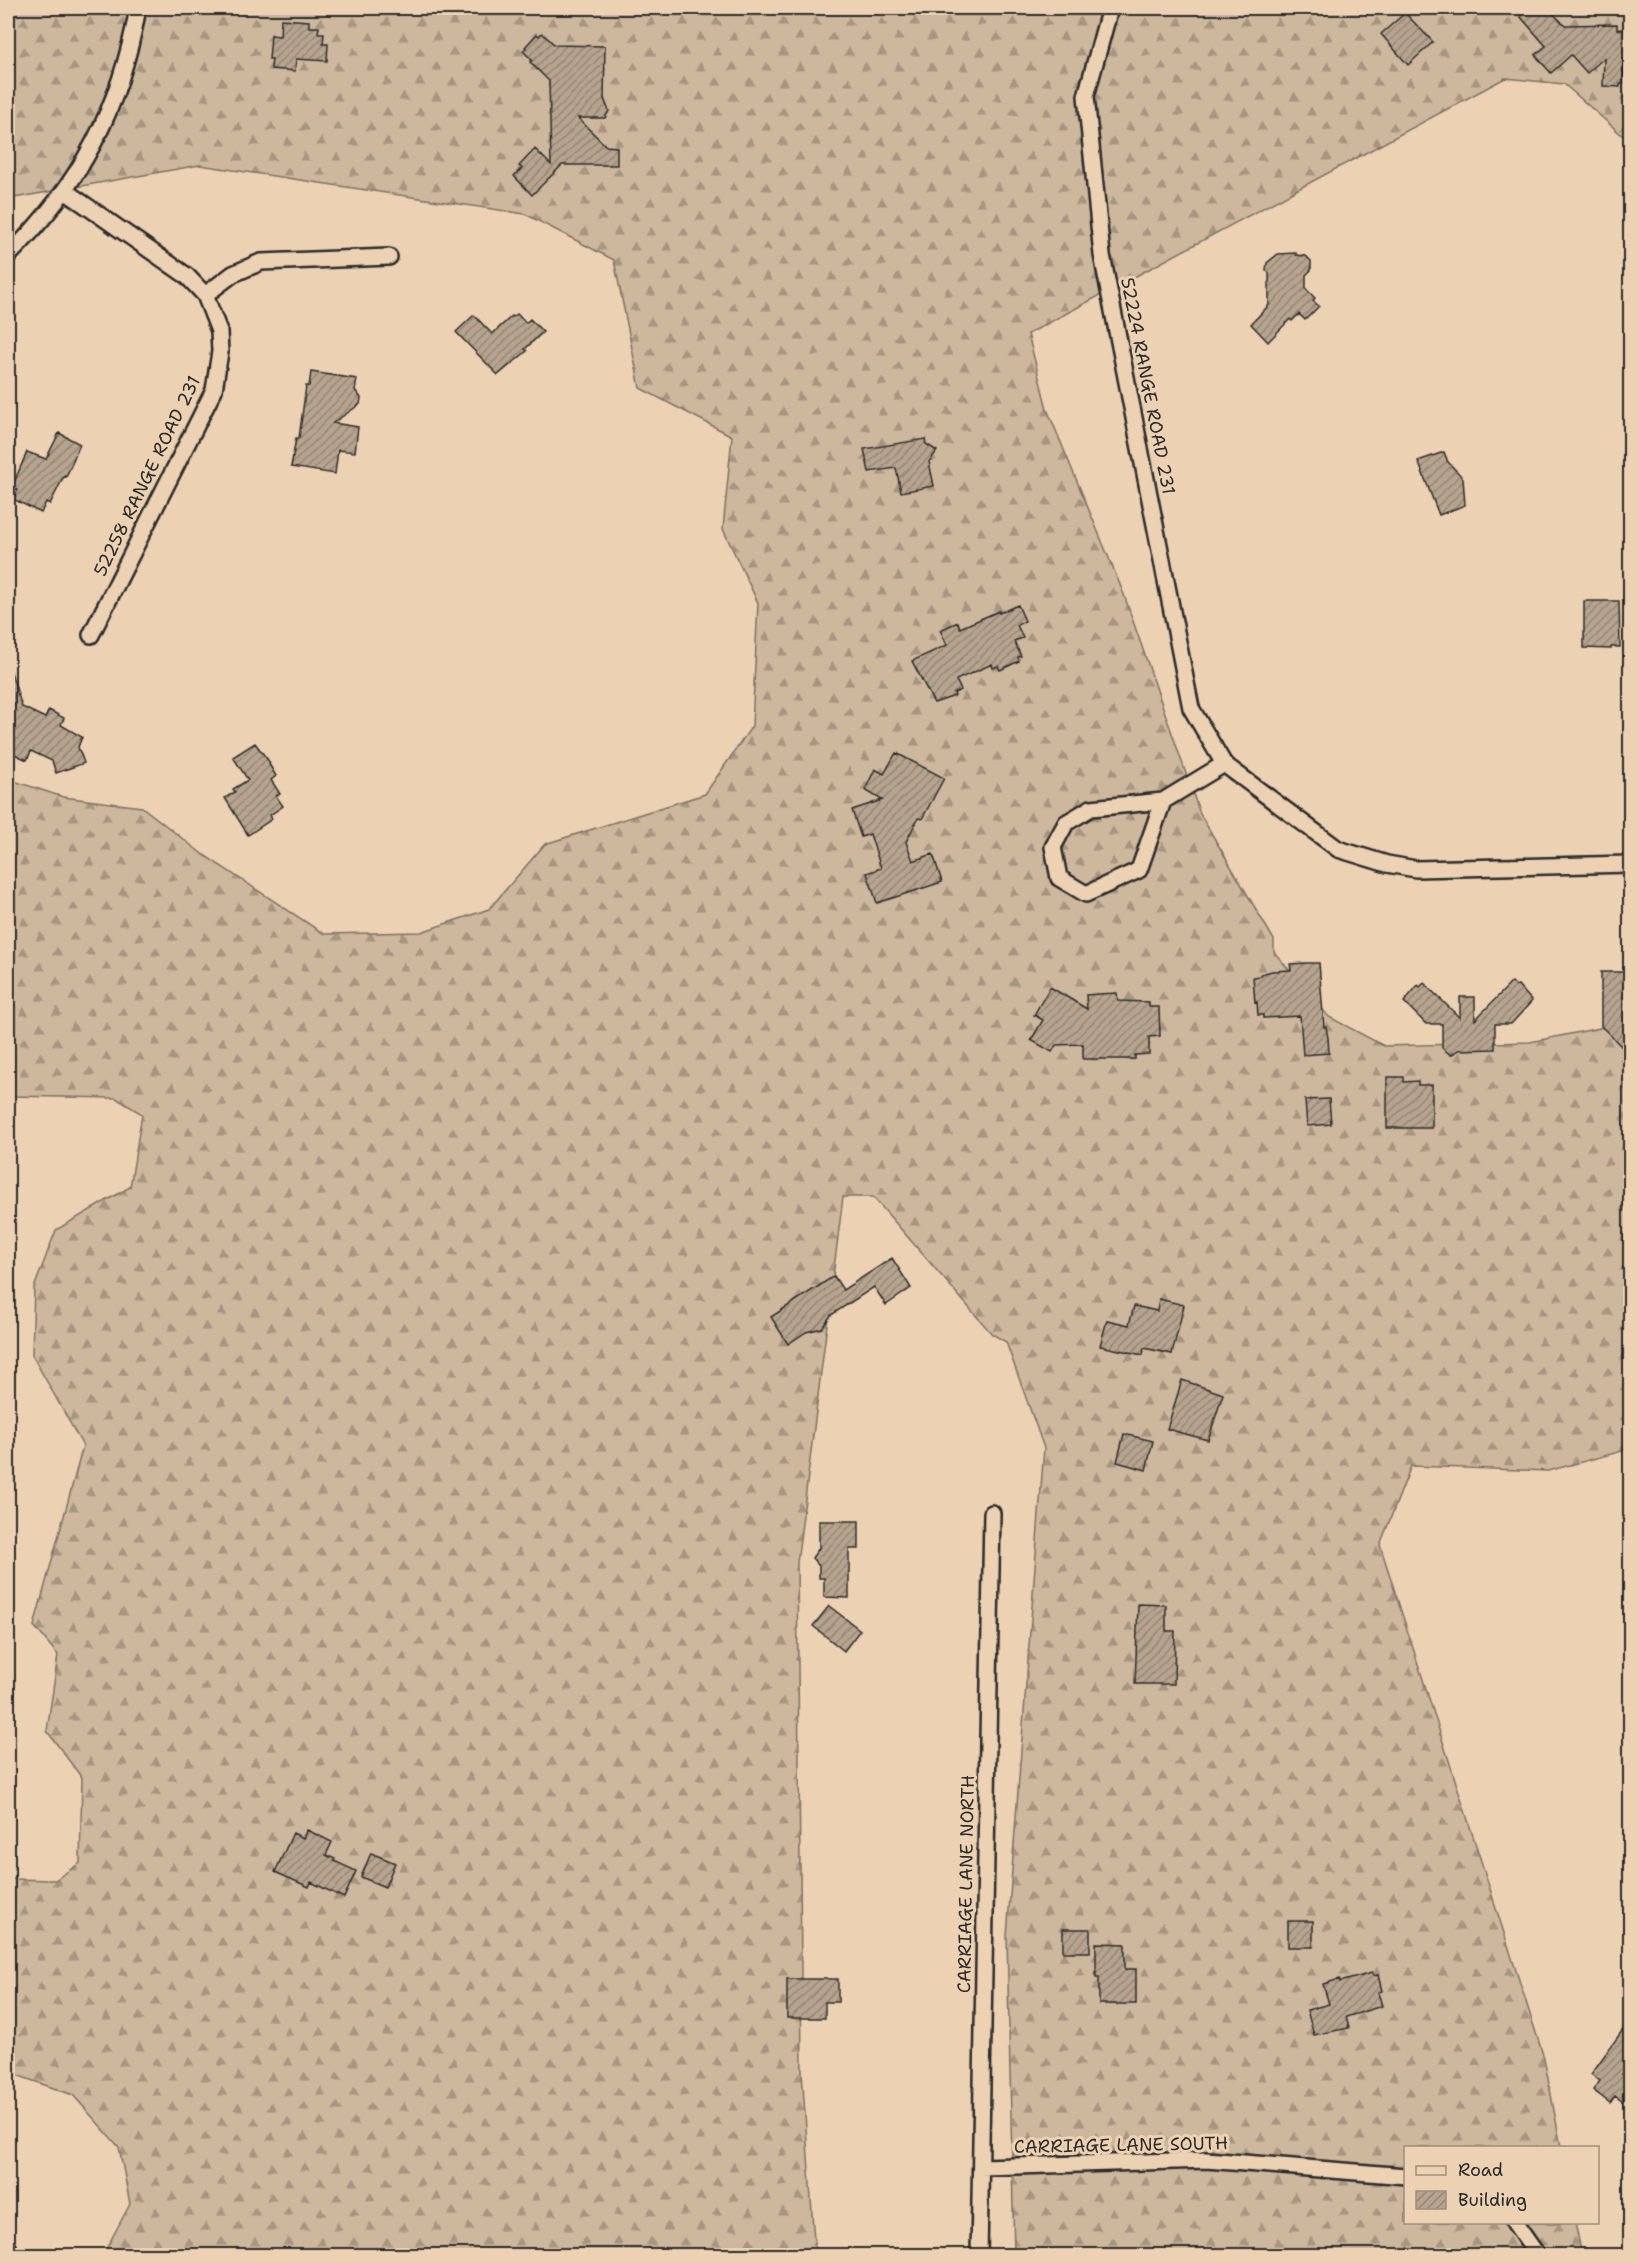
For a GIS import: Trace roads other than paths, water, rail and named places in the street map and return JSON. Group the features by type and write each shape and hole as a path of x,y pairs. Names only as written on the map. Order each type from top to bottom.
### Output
{"street":[{"path":"8,256 38,226 65,191 91,149 115,98 132,41 138,8"},
{"name":"52224 RANGE ROAD 231","path":"1110,8 1086,96 1102,255 1191,708 1224,764 1338,849 1387,864 1416,869 1630,864"},
{"name":"52258 RANGE ROAD 231","path":"65,191 187,276 205,295 219,331 220,352 214,390 91,635"},
{"path":"205,295 233,274 261,262 389,258"},
{"path":"1162,801 1139,870 1086,894 1059,878 1053,847 1066,823 1092,808 1162,801 1224,764"},
{"name":"CARRIAGE LANE NORTH","path":"980,2256 992,1513"},
{"name":"CARRIAGE LANE SOUTH","path":"981,2167 1206,2160 1404,2176"},
{"path":"1515,2224 1538,2256"},
{"path":"8,2247 11,2256"}]}
